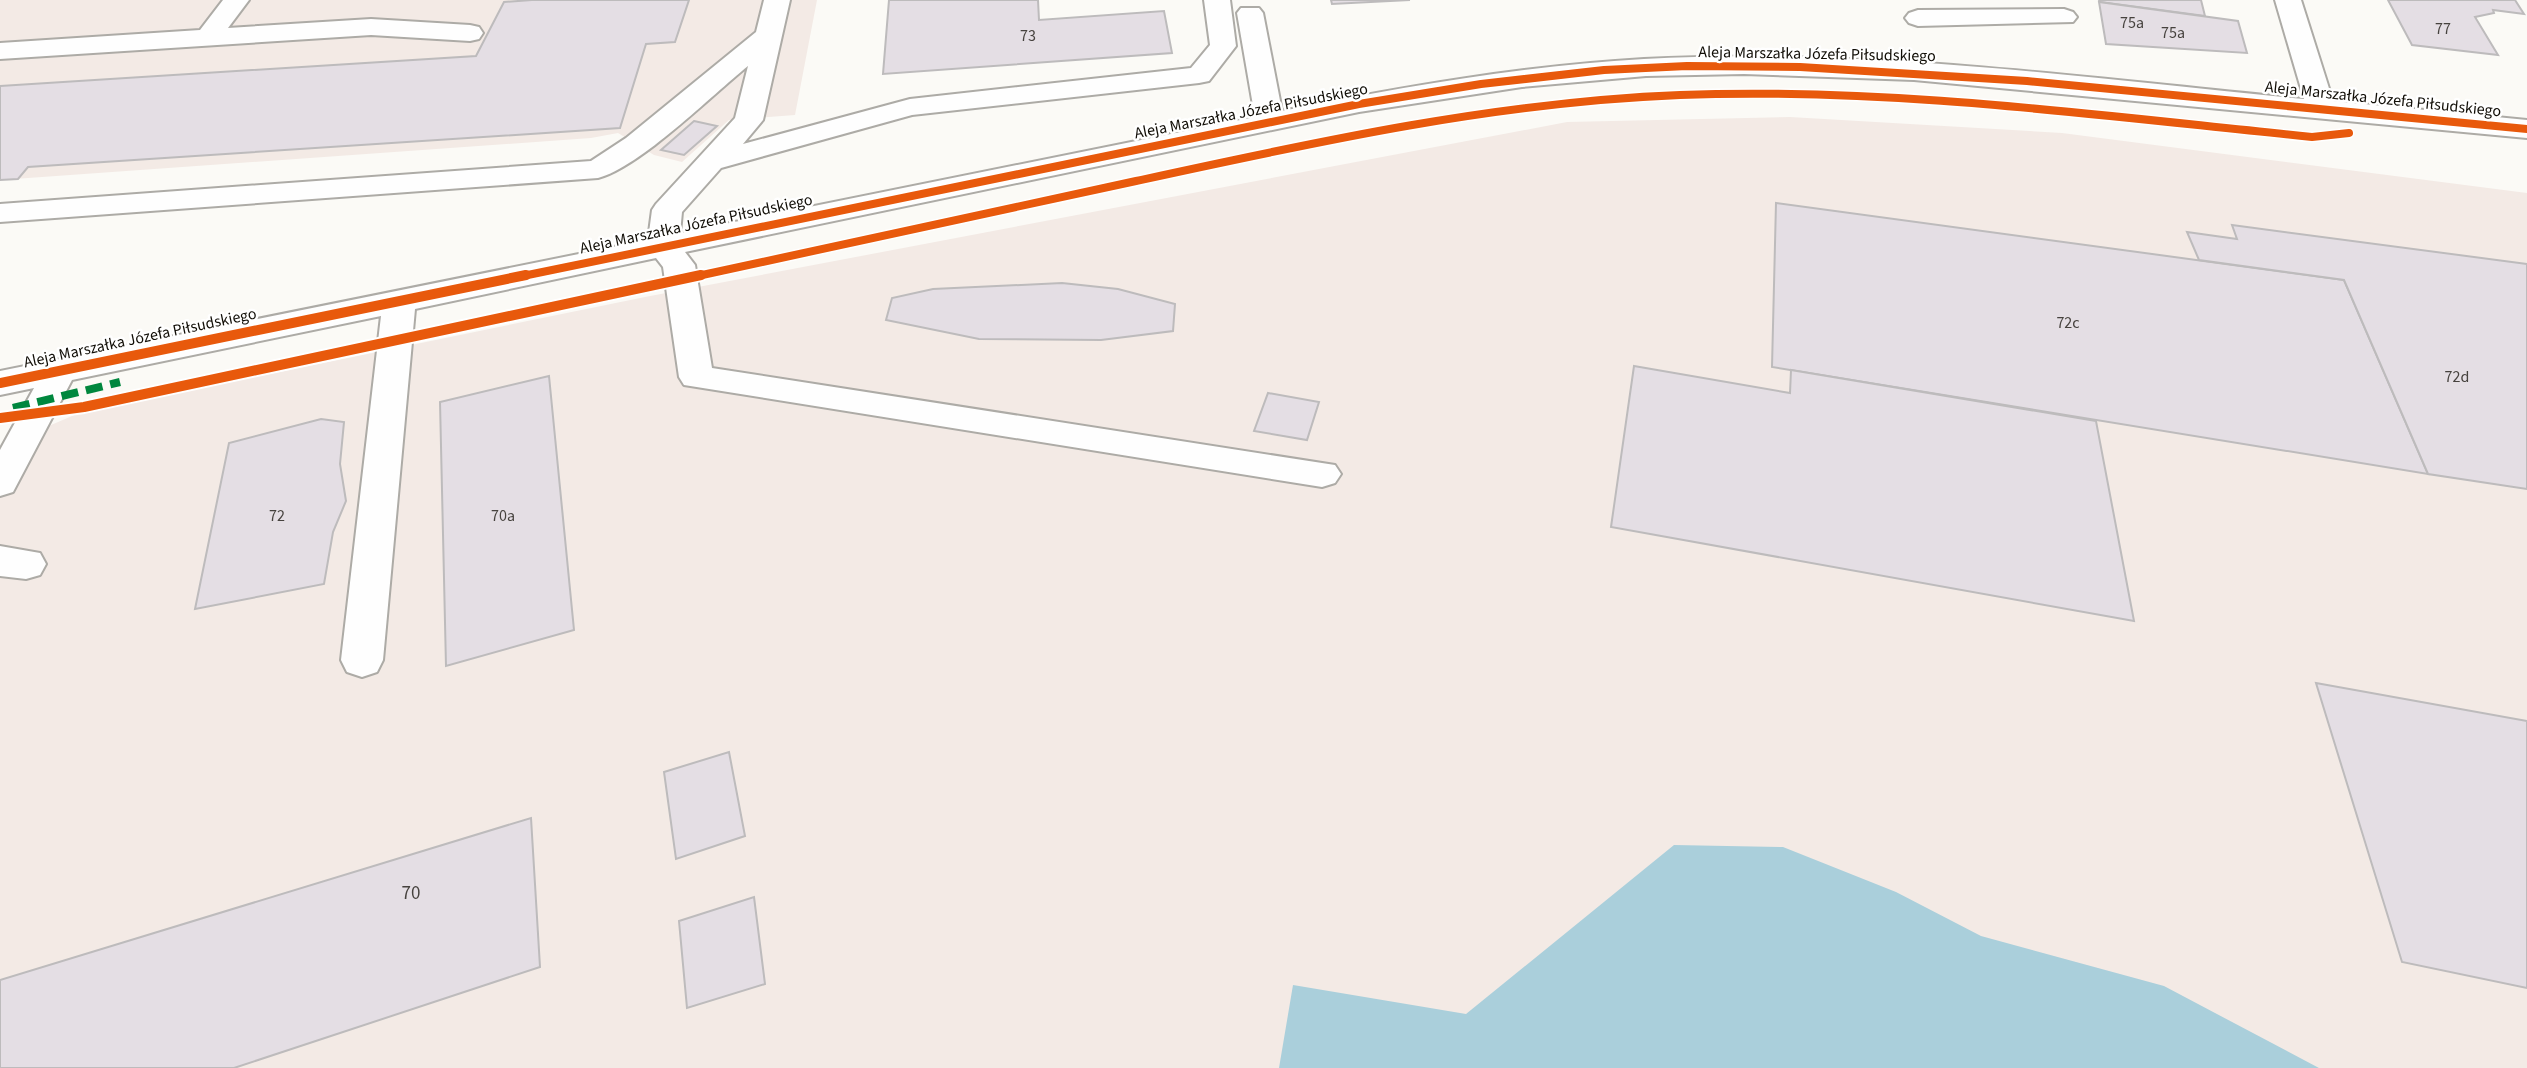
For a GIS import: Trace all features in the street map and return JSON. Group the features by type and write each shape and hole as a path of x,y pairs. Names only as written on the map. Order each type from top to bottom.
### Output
{"street":[{"path":"209,36 236,0"},
{"path":"777,0 749,120 667,210 663,246 679,265 696,377 1322,474"},
{"path":"709,162 910,107 1199,75 1223,47 1217,0"},
{"path":"2288,0 2321,109"},
{"path":"1250,13 1270,122"},
{"path":"1929,36 2064,17"},
{"path":"0,51 371,27 470,33"},
{"path":"0,214 598,169 636,144 768,36"},
{"name":"Aleja Marszałka Józefa Piłsudskiego","path":"0,383 1270,122 1489,82 1588,71 1786,66 1929,36 2321,109 2527,129"},
{"path":"362,660 399,300"},
{"path":"0,483 48,397 58,371"}],"shaded area":[{"path":"0,0 817,0 795,115 729,120 682,162 654,155 618,133 591,138 0,180"},
{"path":"1790,117 2062,133 2527,193 2527,1068 0,1068 0,447 79,413 645,297 1567,122"}],"water":[{"path":"1674,845 1783,847 1896,892 1981,936 2164,986 2319,1068 1279,1068 1293,985 1466,1014"}],"building":[{"path":"689,0 675,42 646,44 620,128 28,167 18,179 0,180 0,86 476,56 504,2"},
{"path":"889,0 1038,0 1039,20 1164,11 1172,53 883,74"},
{"path":"1331,0 1410,0 1332,4"},
{"path":"2099,0 2201,0 2205,16 2100,2"},
{"path":"2388,0 2515,0 2524,14 2493,10 2494,13 2475,17 2498,55 2412,45"},
{"path":"2099,2 2238,21 2247,53 2106,44"},
{"path":"694,121 717,126 684,155 661,150"},
{"path":"1776,203 2344,280 2428,474 1772,367"},
{"path":"2232,225 2527,264 2527,489 2428,474 2344,280 2199,260 2187,232 2237,239"},
{"path":"1062,283 1118,289 1175,304 1173,331 1101,340 979,339 886,320 892,298 933,289"},
{"path":"1634,366 1790,393 1791,370 2096,421 2134,621 1611,527"},
{"path":"549,376 574,630 446,666 440,402"},
{"path":"1268,393 1319,402 1307,440 1254,431"},
{"path":"321,419 344,422 340,464 346,501 333,532 324,584 195,609 229,443"},
{"path":"2316,683 2527,721 2527,988 2402,962"},
{"path":"729,752 745,836 676,859 664,772"},
{"path":"531,818 540,967 234,1068 0,1068 0,980"},
{"path":"754,897 765,984 687,1008 679,921"}],"marked path":[{"path":"13,408 48,397 120,382"}],"cycle path":[{"path":"0,383 1359,104 1563,74 1687,66 1914,72 2527,129"},
{"path":"0,418 84,407 1249,157 1505,112 1677,95 1756,93 1995,105 2312,137 2349,133"}]}
